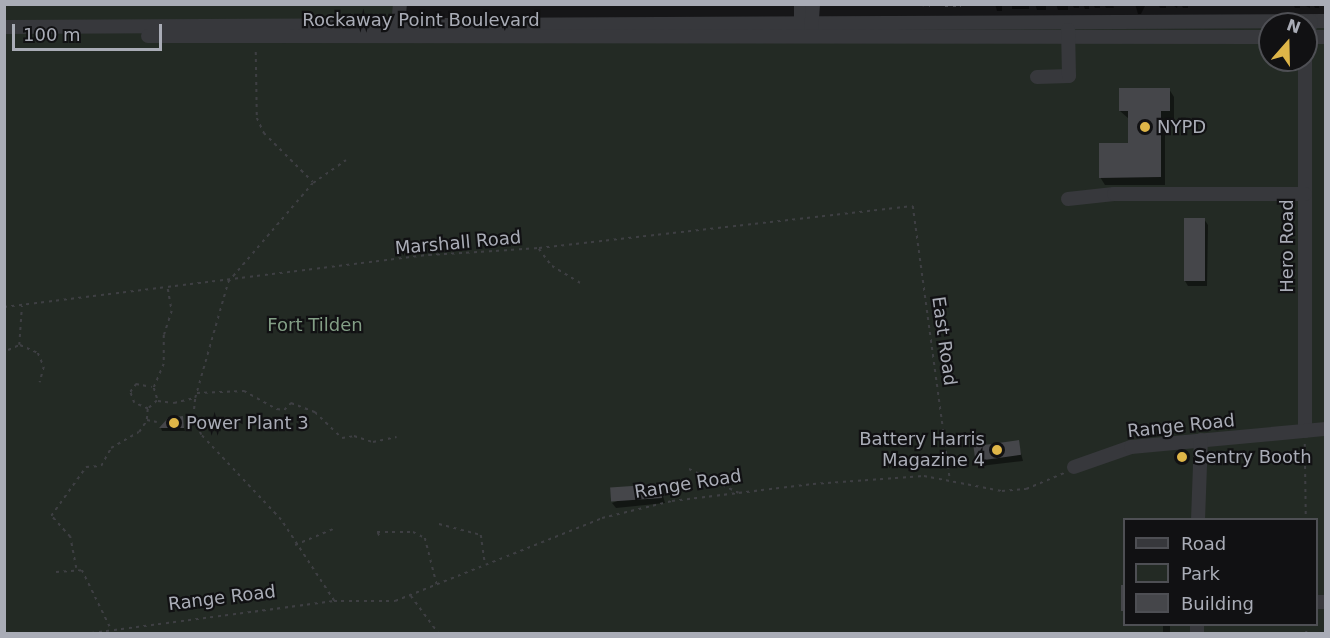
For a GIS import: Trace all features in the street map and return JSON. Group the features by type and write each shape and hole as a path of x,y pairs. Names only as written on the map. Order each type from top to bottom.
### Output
{"street":[{"path":"398,26 400,4"},
{"path":"801,4 809,30"},
{"path":"809,30 813,4"},
{"path":"809,30 819,4"},
{"name":"Rockaway Point Boulevard","path":"934,31 1068,22 1258,21"},
{"path":"1037,77 1069,76 1068,22"},
{"path":"1119,22 1119,37"},
{"name":"Rockaway Point Boulevard","path":"4,27 398,26 420,32"},
{"name":"Rockaway Point Boulevard","path":"4,36 809,30 934,31 1068,37 1258,37"},
{"name":"Hero Road","path":"1305,72 1305,431"},
{"path":"1068,199 1114,194 1305,194"},
{"name":"Range Road","path":"1074,466 1131,447 1326,429"},
{"path":"1198,518 1201,440"}],"path":[{"path":"914,4 930,6"},
{"path":"945,6 961,6"},
{"path":"256,52 257,118 264,133 313,183"},
{"path":"334,601 295,545 281,520 201,435 193,417 196,393 228,282 313,183 346,160"},
{"name":"Marshall Road","path":"4,307 228,282 429,255 539,248 914,206"},
{"name":"East Road","path":"914,206 950,479"},
{"path":"539,248 552,266 580,284"},
{"path":"158,401 154,388 164,364 164,335 172,311 168,289"},
{"path":"20,345 22,305"},
{"path":"8,350 20,345 38,353 44,367 40,382"},
{"path":"148,409 134,403 130,392 136,384 154,388"},
{"path":"196,393 244,391 277,409 284,410 291,403 315,412 342,438 354,436 373,442 396,437"},
{"path":"111,630 88,578 76,568 70,537 51,516 86,467 101,466 111,448 139,432 147,420 148,409 158,401 174,403 195,398"},
{"path":"147,420 158,422"},
{"path":"1305,431 1306,518"},
{"name":"Range Road","path":"84,633 334,601 395,602 602,518 672,501 924,476 950,479 1002,492 1026,489 1074,466"},
{"path":"689,469 740,493"},
{"path":"439,524 481,536 485,566"},
{"path":"295,545 333,529"},
{"path":"379,536 377,532 413,532 424,538 437,586"},
{"path":"56,572 76,568"},
{"path":"411,596 439,633"}],"green space":[{"name":"Fort Tilden","path":"4,5 397,5 395,26 1258,21 1258,72 1318,72 1318,21 1325,21 1325,633 5,633"}],"building":[{"name":"NYPD","path":"1119,88 1170,88 1170,111 1161,111 1161,177 1099,178 1099,143 1128,143 1128,111 1119,111"},
{"path":"1184,218 1205,218 1205,281 1184,281"},
{"name":"Power Plant 3","path":"183,416 184,428 159,428 168,418"},
{"name":"Battery Harris Magazine 4","path":"1019,440 1021,455 976,461 973,446"},
{"path":"661,484 662,498 611,502 610,488"},
{"path":"1121,585 1123,585 1123,611 1121,611"}],"place":[{"name":"NYPD","path":"1145,127"},
{"name":"Power Plant 3","path":"174,423"},
{"name":"Battery Harris Magazine 4","path":"997,450"},
{"name":"Sentry Booth","path":"1182,457"}]}
